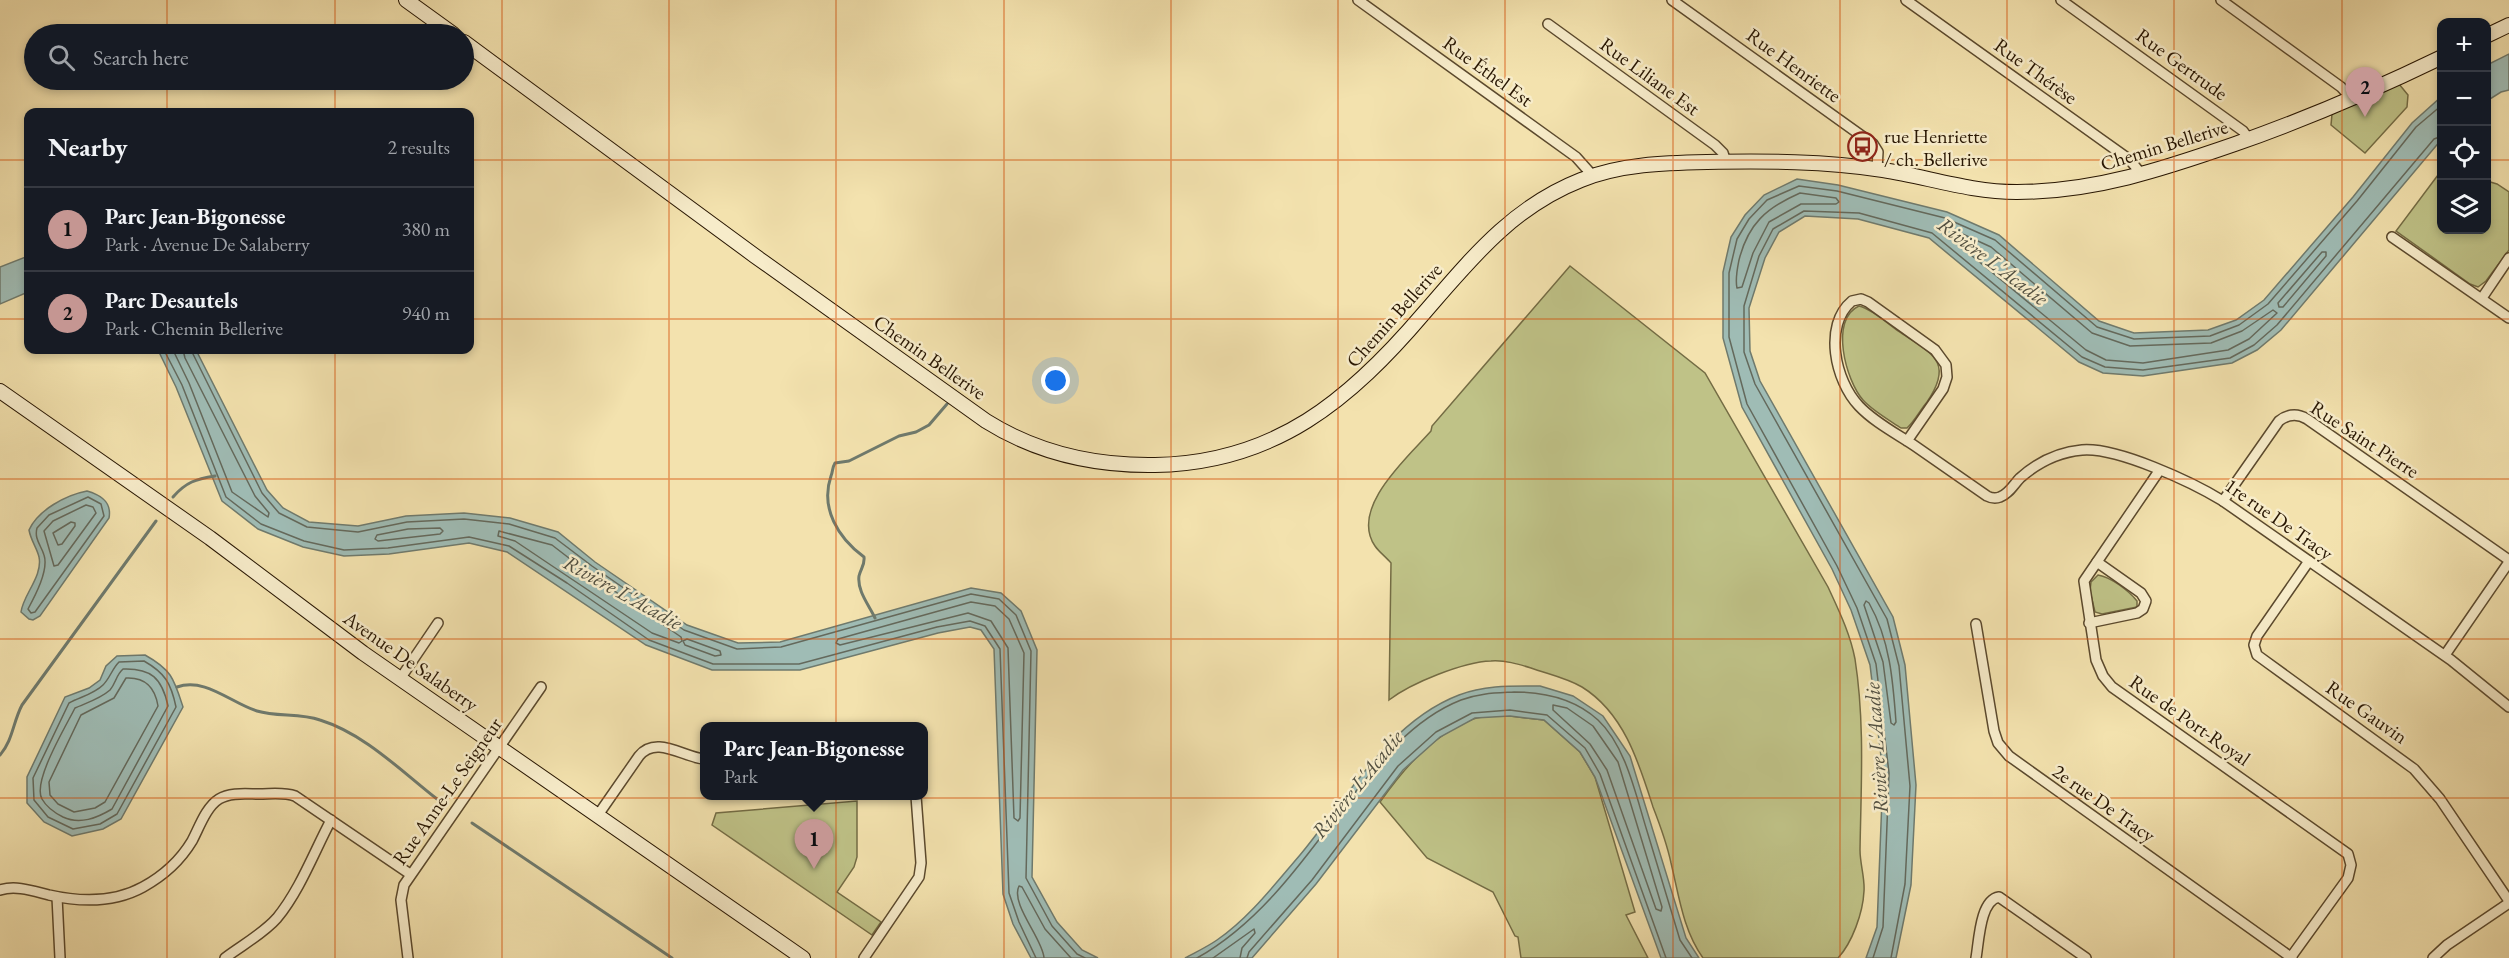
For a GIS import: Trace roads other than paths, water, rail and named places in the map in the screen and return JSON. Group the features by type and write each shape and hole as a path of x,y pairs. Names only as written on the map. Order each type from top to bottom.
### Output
{"street":[{"path":"406,0 439,24"},
{"name":"Rue Éthel Est","path":"1358,0 1576,157 1593,176"},
{"name":"Rue Henriette","path":"1672,0 1873,144 1878,155 1877,169"},
{"name":"Rue Thérèse","path":"1906,0 2130,160 2142,175"},
{"name":"Rue Gertrude","path":"2061,0 2243,131 2249,139"},
{"path":"2221,0 2341,87 2352,99"},
{"name":"Rue Liliane Est","path":"1548,24 1715,145 1723,153 1726,162"},
{"path":"2491,34 2509,25"},
{"name":"Chemin Bellerive","path":"474,49 672,196 986,422 1044,449 1078,458 1111,463 1161,465 1214,458 1254,447 1308,421 1338,400 1372,370 1497,232 1547,196 1593,176 1647,165 1808,162 1877,169 1963,187 2011,192 2075,188 2142,175 2249,139 2352,99 2437,59"},
{"path":"2392,237 2509,318"},
{"path":"2482,298 2509,258"},
{"path":"1861,299 1868,302 1935,350 1946,365 1947,377 1942,392 1907,441 1860,407 1845,384 1836,353 1835,332 1840,315 1852,301 1861,299"},
{"name":"Avenue De Salaberry","path":"0,392 178,515 400,679 803,958"},
{"name":"Rue Saint Pierre","path":"2223,501 2279,421 2288,416 2298,415 2307,418 2509,561"},
{"name":"1re rue De Tracy","path":"1907,441 1987,496 1997,498 2007,493 2023,476 2038,465 2056,456 2080,450 2114,452 2205,490 2445,655 2509,707"},
{"name":"Rue de Port-Royal","path":"2159,471 2083,584 2098,666 2108,684 2336,843 2349,856 2351,868 2348,878 2292,958"},
{"name":"Rue Gauvin","path":"2309,561 2257,636 2254,645 2257,655 2419,773 2440,799 2509,902"},
{"path":"2445,655 2509,561"},
{"path":"2089,623 2137,613 2146,604 2140,592 2097,562"},
{"path":"400,679 438,622"},
{"name":"2e rue De Tracy","path":"1976,624 1994,731 2001,748 2009,756 2292,958"},
{"name":"Rue Anne-Le Seigneur","path":"408,958 401,900 410,874 541,687"},
{"path":"598,815 647,748 659,746 700,758"},
{"path":"0,890 16,888 57,897 88,900 129,894 150,883 180,858 212,806 219,799 229,795 292,795 410,874"},
{"path":"864,958 919,877 921,858 916,800"},
{"path":"225,958 276,918 291,896 331,820"},
{"path":"57,897 60,958"},
{"path":"1976,958 1986,906 1992,898 1999,897 2086,958"},
{"path":"2433,958 2447,945 2509,902"}],"water":[{"path":"2509,54 2509,90 2491,98 2491,72 2491,63"},
{"name":"Rivière L'Acadie","path":"2437,101 2437,145 2281,330 2257,350 2232,363 2143,376 2103,373 2079,362 1929,238 1858,219 1805,216 1779,232 1765,258 1749,308 1750,351 1760,381 1893,617 1905,665 1916,785 1911,885 1896,958 1866,958 1877,927 1883,773 1870,665 1851,610 1832,569 1742,407 1723,338 1723,272 1731,237 1745,215 1764,195 1797,179 1838,185 1947,212 1999,235 2099,321 2134,333 2208,330 2236,320 2264,300 2353,197 2412,123"},
{"path":"24,258 24,294 0,304 0,267"},
{"name":"Rivière L'Acadie","path":"160,354 198,354 267,490 283,508 309,522 358,526 406,516 464,513 510,518 558,532 595,562 687,625 738,643 780,642 971,588 1001,593 1021,611 1037,650 1032,877 1057,922 1082,950 1098,958 1031,958 1013,924 1003,894 994,649 981,630 970,627 938,633 800,670 712,670 646,645 507,552 469,543 389,554 344,556 303,547 258,529 222,501 176,387"},
{"path":"87,491 107,503 109,518 40,616 33,620 29,619 21,612 36,578 39,557 29,530 39,516 54,504"},
{"path":"145,655 171,676 183,707 121,819 103,829 72,836 44,822 27,803 27,777 65,697 89,688 100,680 106,666 117,656"},
{"name":"Rivière L'Acadie","path":"1540,686 1573,696 1603,716 1630,756 1686,938 1699,958 1661,958 1595,777 1580,752 1544,720 1510,716 1475,718 1440,737 1403,770 1316,884 1252,958 1185,958 1217,940 1251,911 1300,855 1370,764 1411,724 1434,707 1459,695 1479,689"}],"waterway":[{"path":"875,618 864,598 859,582 864,557 846,541 830,511 828,488 833,466 835,463 849,461 899,436 916,432 929,425 947,404"},
{"path":"173,497 192,482 215,476"},
{"path":"0,755 8,743 22,705 156,521"},
{"path":"177,687 198,685 257,711 312,718 336,726 382,754 437,799"},
{"path":"472,823 672,958"}],"place":[{"name":"Parc Desautels","path":"2365,117"},
{"name":"rue Henriette / ch. Bellerive","path":"1863,147"},
{"name":"Parc Jean-Bigonesse","path":"814,869"}]}
